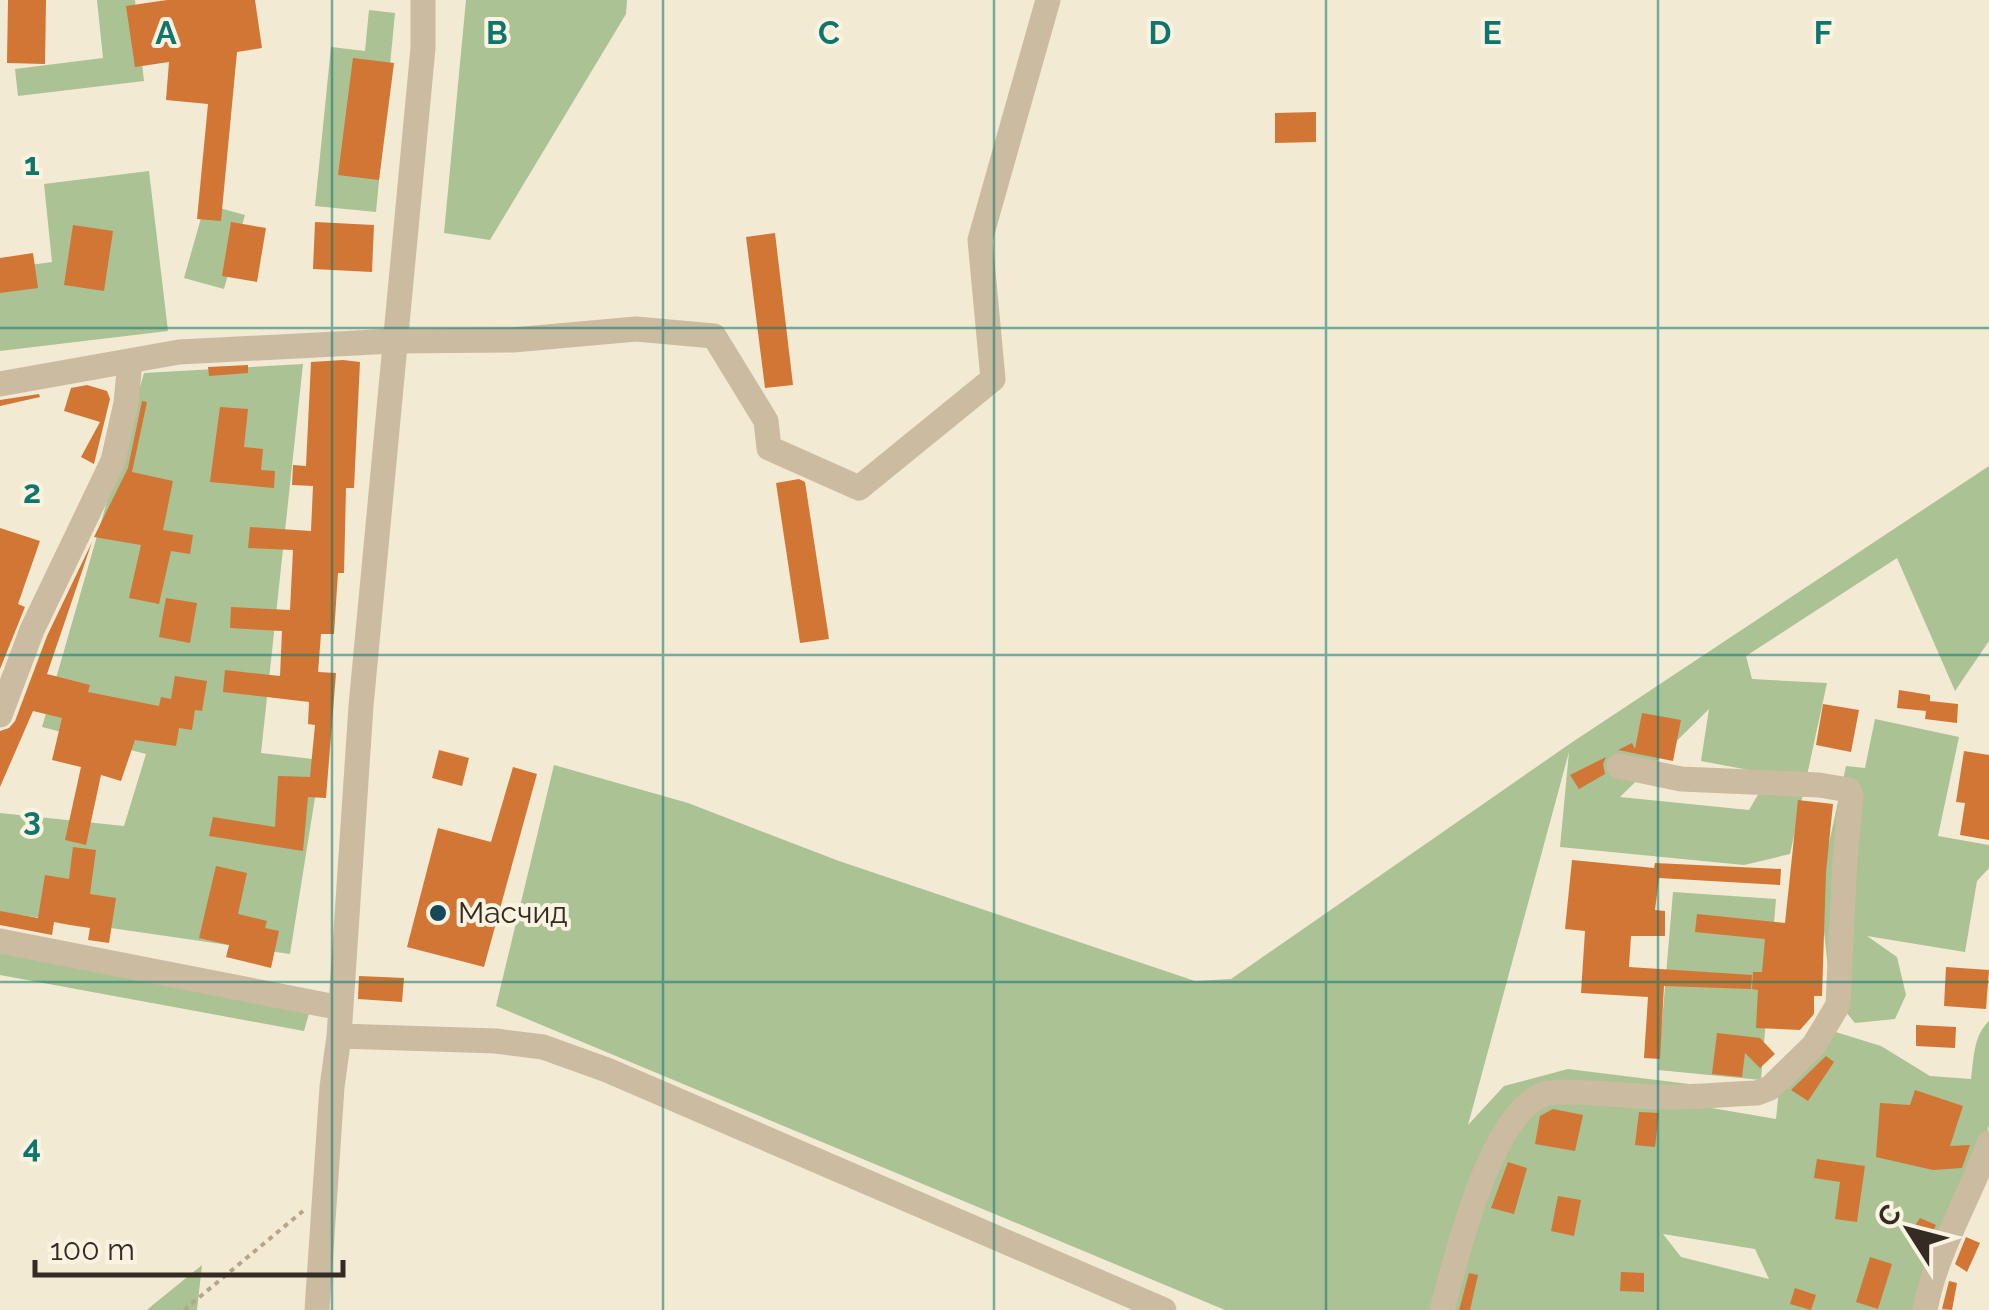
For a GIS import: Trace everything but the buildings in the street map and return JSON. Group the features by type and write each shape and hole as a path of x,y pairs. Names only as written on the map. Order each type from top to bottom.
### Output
{"street":[{"path":"316,1310 332,1087 340,1036 360,706 423,48 423,0"},
{"path":"0,384 179,352 394,341 513,340 636,329 714,336 766,421 769,448 859,488 993,379 980,240 1048,0"},
{"path":"0,715 32,630 112,461 126,403 130,361"},
{"path":"1442,1310 1461,1239 1490,1161 1529,1103 1546,1093 1662,1097 1757,1093 1770,1088 1814,1045 1838,1005 1852,797 1849,790 1681,779 1619,766"},
{"path":"0,942 341,1008"},
{"path":"340,1036 496,1041 543,1047 608,1070 1164,1310"},
{"path":"1925,1310 1935,1265 1989,1143"}],"path":[{"path":"184,1310 297,1214 326,1198"}],"green space":[{"path":"97,0 135,0 144,81 18,96 15,69 103,58"},
{"path":"466,0 627,0 626,14 490,240 444,233"},
{"path":"369,10 395,13 376,212 315,206 331,47 365,51"},
{"path":"149,171 168,331 0,351 0,269 52,262 44,184"},
{"path":"205,204 245,215 224,289 184,278"},
{"path":"303,364 261,753 321,760 290,954 0,912 0,813 124,826 146,754 42,727 144,373"},
{"path":"1989,466 1989,641 1955,691 1897,558 1746,656 1752,679 1827,683 1790,854 1744,865 1560,847 1569,752 1468,1125 1504,1086 1568,1069 1737,1090 1688,1104 1776,1119 1781,1069 1826,1029 1881,1046 1930,1076 1971,1079 1977,1041 1989,1021 1989,1125 1975,1177 1919,1310 1225,1310 496,1006 554,765 688,803 839,861 1195,981 1231,979 1571,743","holes":["1709,709 1701,761 1770,774 1749,810 1620,797","1663,1234 1755,1249 1769,1279 1681,1257"]},
{"path":"1875,719 1959,737 1938,836 1989,845 1989,868 1977,881 1965,952 1867,936 1897,957 1906,995 1895,1019 1855,1023 1831,994 1819,888 1846,766 1865,768"},
{"path":"1673,892 1776,899 1761,1080 1658,1070"},
{"path":"0,937 312,1003 304,1031 0,975"},
{"path":"202,1265 197,1310 147,1310 154,1304"}],"place":[{"name":"Масчид","path":"438,913"}]}
